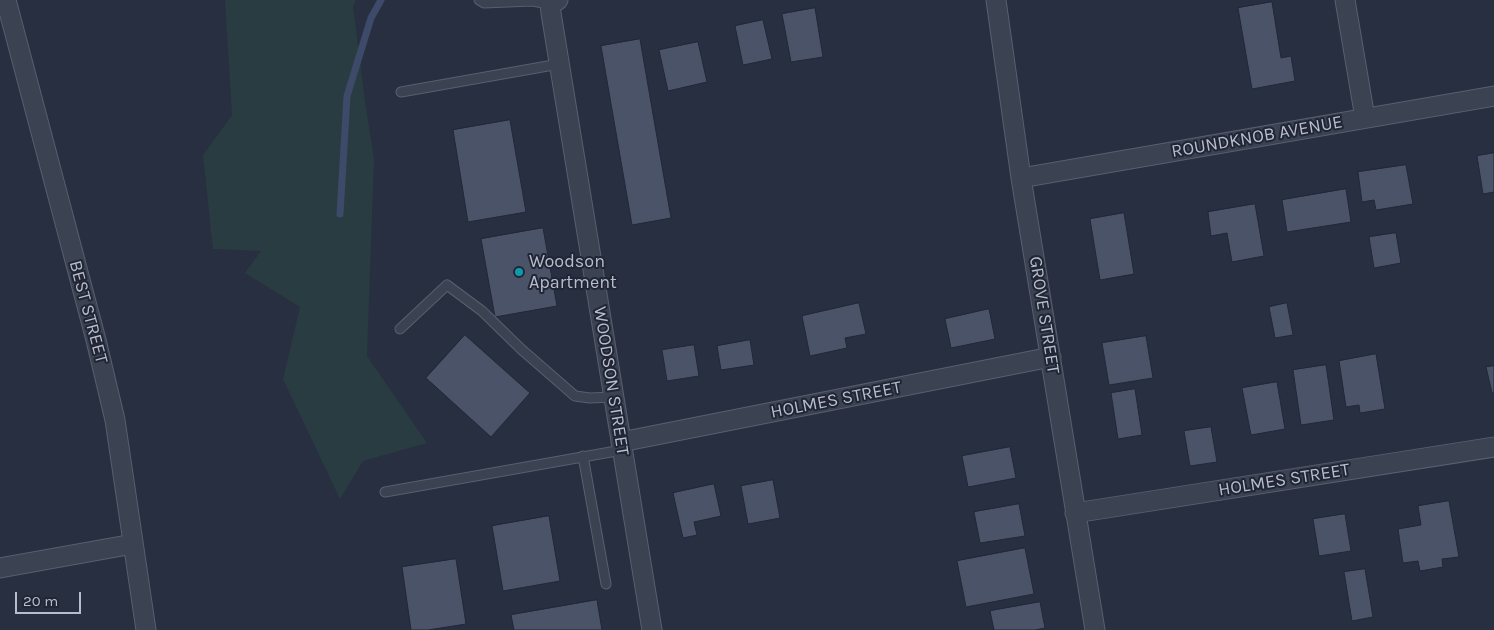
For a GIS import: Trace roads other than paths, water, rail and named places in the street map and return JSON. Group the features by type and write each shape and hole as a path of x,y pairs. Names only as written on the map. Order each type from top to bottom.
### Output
{"street":[{"name":"BEST STREET","path":"6,0 116,420 146,630"},
{"name":"GROVE STREET","path":"996,0 1021,178 1095,630"},
{"path":"1345,0 1365,118"},
{"name":"WOODSON STREET","path":"553,6 559,64 652,630"},
{"name":"ROUNDKNOB AVENUE","path":"1021,178 1494,96"},
{"name":"HOLMES STREET","path":"621,446 1051,357"},
{"name":"HOLMES STREET","path":"1075,513 1494,447"},
{"path":"0,568 133,544"}],"lane":[{"path":"479,0 484,3 532,1 553,6"},
{"path":"402,92 559,64"},
{"path":"400,329 447,284 482,311 521,349 575,396 590,398 613,397"},
{"path":"384,492 583,456 621,446"},
{"path":"583,456 606,584"}],"waterway":[{"path":"340,214 347,96 371,18 381,0"}],"place":[{"name":"Woodson Apartment","path":"519,272"}]}
